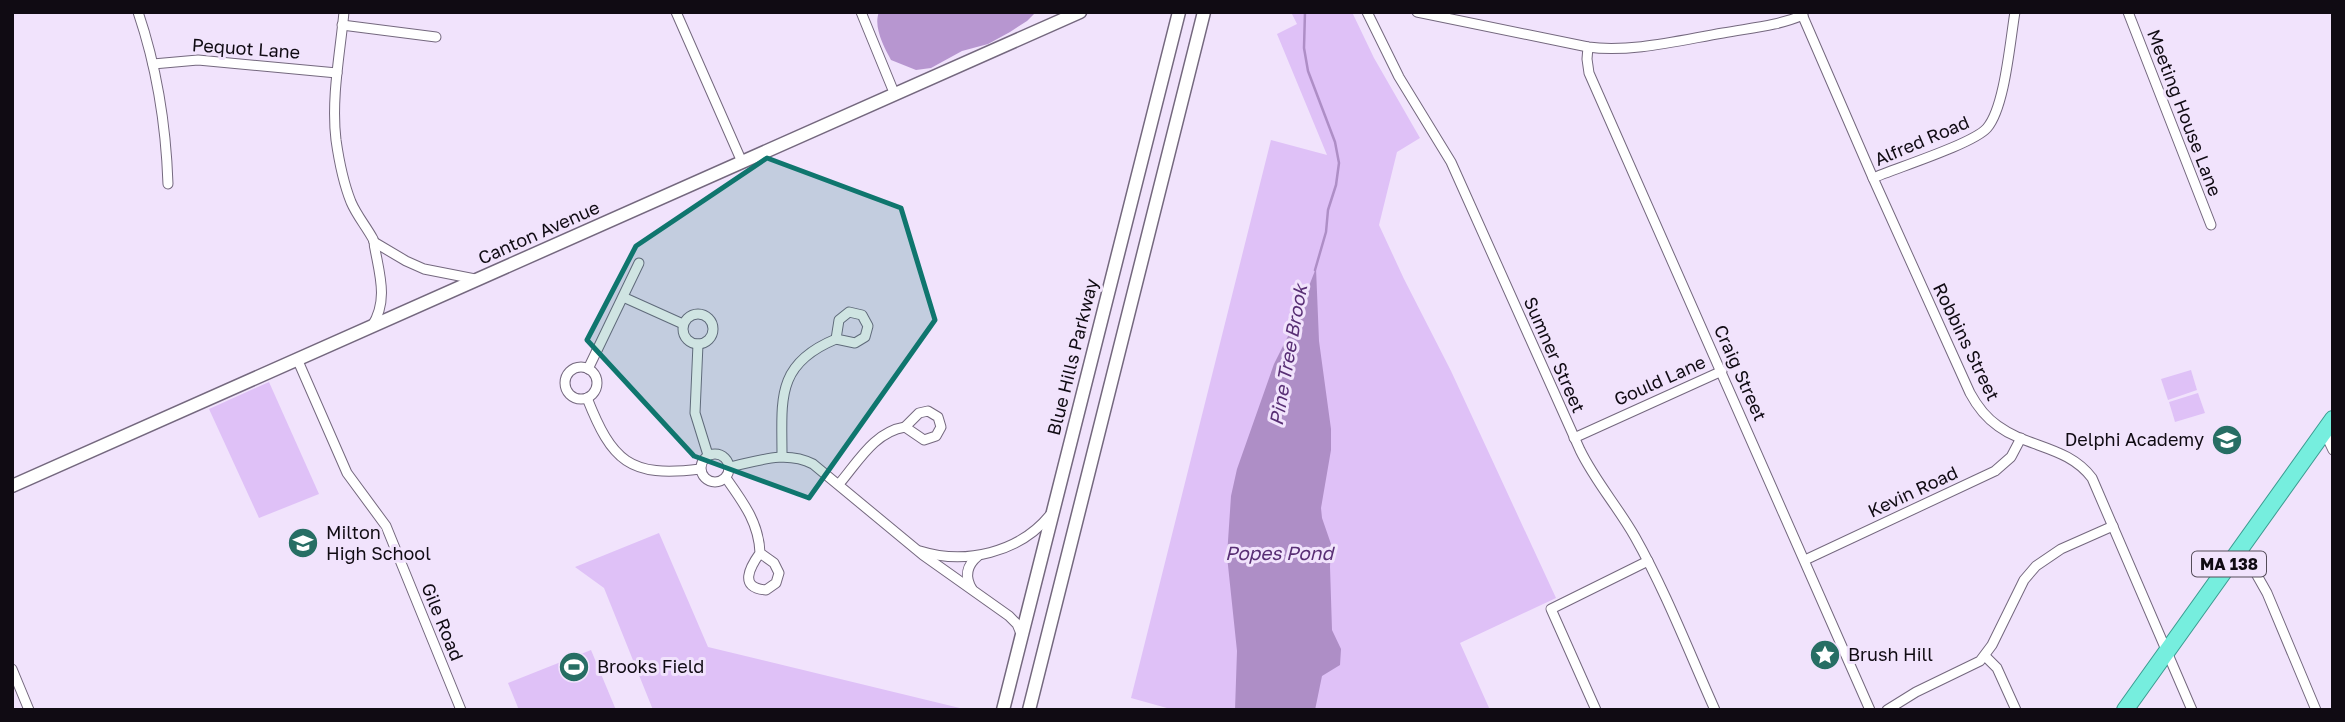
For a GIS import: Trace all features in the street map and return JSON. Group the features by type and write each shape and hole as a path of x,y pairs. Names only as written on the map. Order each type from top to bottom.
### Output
{"highway":[{"name":"MA 138","path":"2125,710 2328,425"}],"main road":[{"name":"Canton Avenue","path":"12,486 1080,12"},
{"name":"Blue Hills Parkway","path":"1003,710 1179,12"},
{"path":"1029,710 1204,12"},
{"path":"1072,431 1096,437"}],"street":[{"path":"138,12 153,64 165,129 168,184"},
{"path":"344,12 335,122 341,170 354,209 374,242 382,286 380,309 372,327"},
{"path":"676,12 743,162"},
{"path":"861,12 895,95"},
{"path":"1417,12 1608,49 1782,23 1802,14"},
{"name":"Alfred Road","path":"1873,178 1971,139 1988,127 1996,111 2002,88 2015,12"},
{"name":"Meeting House Lane","path":"2129,12 2211,225"},
{"name":"Sumner Street","path":"1368,13 1392,66 1451,162 1574,438 1591,471 1622,516 1647,561 1715,710"},
{"name":"Robbins Street","path":"1802,14 1873,178 1975,401 1992,422 2021,438 2067,455 2087,471 2097,485 2192,710"},
{"path":"342,25 436,37"},
{"name":"Craig Street","path":"1588,47 1589,73 1870,710"},
{"name":"Pequot Lane","path":"153,64 198,60 337,73"},
{"path":"374,242 415,266 445,275 477,279"},
{"path":"588,369 639,263"},
{"path":"623,297 683,324"},
{"path":"697,313 705,315 713,327 712,336 706,342 698,344 686,339 682,331 683,324 687,317 697,313"},
{"path":"782,456 782,404 785,386 801,360 836,339"},
{"path":"698,344 695,413 708,455"},
{"name":"Gile Road","path":"298,361 347,473 379,514 389,532 461,710"},
{"path":"580,367 588,369 596,376 597,384 594,392 587,398 578,399 571,395 565,383 567,375 580,367"},
{"name":"Gould Lane","path":"1574,438 1722,371"},
{"path":"587,398 605,439 624,460 654,471 701,469"},
{"path":"2328,425 2333,450"},
{"path":"839,484 879,437 905,427"},
{"name":"Kevin Road","path":"1805,560 1995,471 2011,457 2021,438"},
{"path":"708,455 720,456 730,467 726,478 718,481 710,480 703,475 701,469 702,461 708,455"},
{"path":"730,467 782,456 807,461 820,468 915,549 1009,615 1022,636"},
{"path":"726,478 755,523 760,553"},
{"path":"915,549 955,557 1003,549 1024,538 1053,511"},
{"path":"1887,710 1916,692 1975,665 1985,656 2020,588 2036,566 2061,549 2113,526"},
{"path":"2241,547 2267,593 2316,710"},
{"path":"972,589 967,581 967,573 969,565 979,555"},
{"path":"1596,710 1551,609 1647,561"},
{"path":"1985,656 2000,674 2016,710"},
{"path":"12,669 30,710"}],"highlighted area":[{"path":"767,158 901,208 935,320 809,498 694,456 587,340 636,246"}],"shaded area":[{"path":"879,12 1036,12 1027,21 988,44 962,51 931,68 916,70 891,60 878,30"},
{"path":"1291,12 1352,12 1374,58 1420,138 1397,152 1379,225 1451,371 1556,598 1460,643 1490,710 1174,710 1131,698 1271,140 1327,155 1277,34 1297,24"},
{"path":"2191,370 2197,390 2168,400 2161,379"},
{"path":"269,382 319,494 259,518 209,409"},
{"path":"2198,393 2205,413 2175,422 2169,402"},
{"path":"659,533 708,647 968,710 653,710 604,588 575,567"},
{"name":"Brooks Field","path":"591,650 616,710 519,710 508,683"}],"water":[{"name":"Popes Pond","path":"1316,268 1319,341 1331,429 1331,450 1321,508 1331,544 1332,630 1341,649 1340,665 1322,676 1315,710 1235,710 1237,651 1227,556 1231,496 1237,469 1274,364 1295,322"}],"waterway":[{"name":"Pine Tree Brook","path":"1305,12 1304,48 1308,71 1335,142 1339,163 1328,210 1326,232 1315,270"}],"place":[{"name":"Delphi Academy","path":"2227,440"},
{"name":"Milton High School","path":"303,543"},
{"name":"Brush Hill","path":"1825,655"},
{"name":"Brooks Field","path":"574,667"}]}
